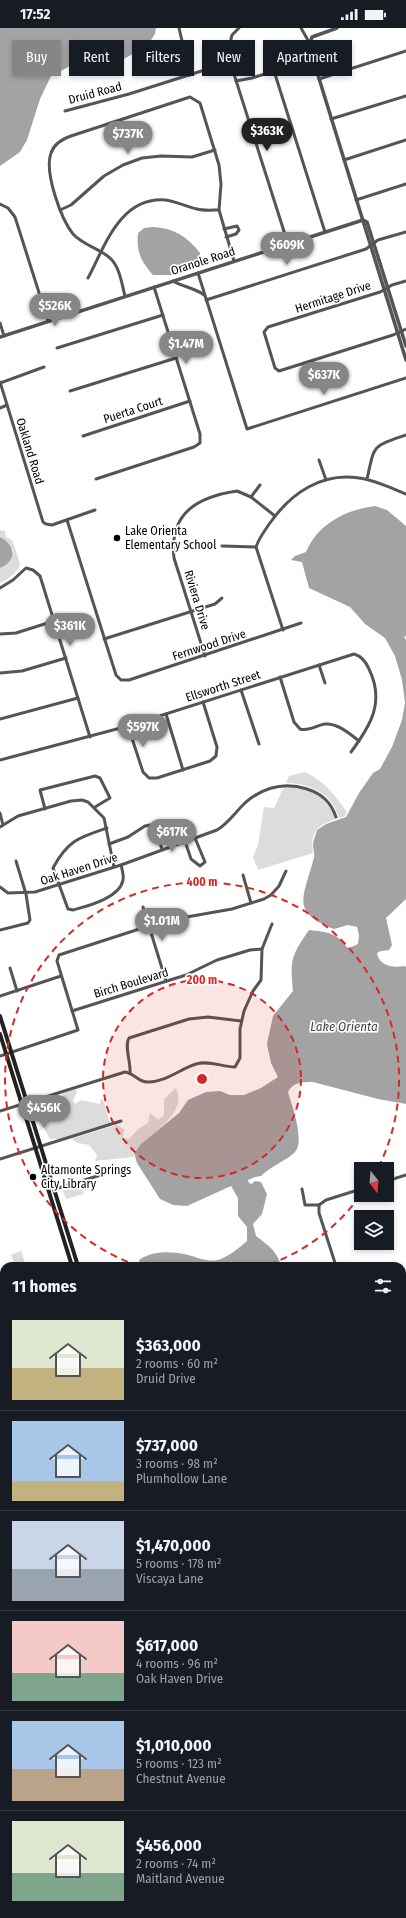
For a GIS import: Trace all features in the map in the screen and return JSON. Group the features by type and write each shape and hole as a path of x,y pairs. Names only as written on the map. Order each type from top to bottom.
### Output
{"main road":[{"path":"0,1016 77,1262"},
{"path":"0,1034 71,1262"}],"street":[{"path":"179,28 182,40"},
{"path":"231,40 232,34 239,28"},
{"path":"301,28 308,40"},
{"path":"311,40 317,34 337,28"},
{"path":"319,79 406,51"},
{"path":"236,81 263,74"},
{"name":"Druid Road","path":"65,111 129,94 187,76"},
{"path":"234,76 288,244"},
{"path":"276,76 325,232"},
{"path":"318,76 356,200 363,220 367,222 372,245 399,332 406,360"},
{"path":"331,119 406,96"},
{"path":"125,296 115,265 111,259 87,246 73,234 60,210 50,176 49,161 54,147 59,142 70,136 190,98 200,103 221,174 219,210 234,261"},
{"path":"344,160 406,140"},
{"path":"60,210 71,205 104,176 123,165 142,158 160,156 192,157 215,150"},
{"path":"356,200 406,184"},
{"path":"88,278 116,224 138,205 156,200 165,200 198,209 219,210"},
{"path":"0,204 8,208 14,217 48,321"},
{"name":"Oranole Road","path":"2,336 363,220"},
{"path":"224,229 237,226 239,230 236,234 226,237"},
{"path":"206,300 372,245 378,240 406,232"},
{"path":"198,273 247,430 406,378"},
{"path":"173,281 187,288 199,291 205,296"},
{"name":"Hermitage Drive","path":"399,332 277,371 264,330 268,327 386,289 406,281"},
{"path":"96,479 194,447 200,443 200,434 154,287"},
{"path":"57,348 162,315"},
{"path":"0,323 2,336"},
{"path":"399,332 406,329"},
{"path":"399,332 406,346"},
{"path":"70,391 176,358"},
{"path":"0,382 44,367"},
{"name":"Oakland Road","path":"0,382 41,518 46,524 52,525 67,520"},
{"name":"Puerta Court","path":"83,436 190,401"},
{"path":"0,408 7,406"},
{"path":"367,479 373,452 376,447 380,444 406,435"},
{"path":"319,460 326,480"},
{"path":"283,630 256,547 262,534 284,505 303,489 326,480 346,477 367,479 406,494"},
{"path":"251,497 260,485"},
{"name":"Riviera Drive","path":"204,656 173,550 175,532 181,517 194,505 229,492 237,491 251,497 275,516"},
{"path":"96,510 67,520 104,639 215,604 222,598"},
{"path":"222,546 256,547"},
{"path":"0,588 13,580 21,570 26,568 33,570 40,576 90,737"},
{"path":"0,634 16,633 54,621"},
{"name":"Fernwood Drive","path":"104,639 116,675 121,680 128,680 301,624"},
{"name":"Ellsworth Street","path":"0,760 128,726 350,654 358,655 367,664 372,676 376,703 368,728 359,741"},
{"path":"0,673 22,671 66,658"},
{"path":"319,664 324,683"},
{"path":"280,677 294,722 300,729 308,730 324,724 337,726 359,741 351,752"},
{"path":"241,690 259,744"},
{"path":"0,719 78,698"},
{"path":"128,726 143,772 149,778 157,778 183,770 210,761 216,756 217,747 203,702"},
{"path":"166,714 183,770"},
{"path":"45,809 40,790 95,776 100,778 110,798 95,807"},
{"name":"Oak Haven Drive","path":"0,887 8,893 26,894 120,865 224,826 246,802 261,792 287,785 315,791 332,805 336,817"},
{"path":"0,813 2,826 18,816 82,800 88,802 95,807 104,818 114,867"},
{"path":"109,844 128,837 145,826 150,825 156,829 162,849"},
{"path":"107,828 78,838 60,856 54,868 68,909 72,910 103,901 121,885 124,880 120,865"},
{"path":"185,841 191,859 200,866 204,862 195,838"},
{"path":"0,930 28,923 30,920 26,894 16,862"},
{"path":"0,1056 78,1030 57,961 61,954 164,921 232,909 251,903 271,895 279,886 286,871"},
{"path":"243,875 251,903"},
{"path":"143,907 166,981"},
{"path":"0,1111 118,1074 130,1073 141,1081 149,1082 197,1064 212,1063 236,1067 240,1058 239,1038 241,1021 248,1001 261,980 262,949 272,924"},
{"name":"Birch Boulevard","path":"72,1011 186,976 217,960 250,950 262,949"},
{"path":"10,968 17,991"},
{"path":"0,996 62,976"},
{"path":"130,1073 130,1059 126,1046 130,1038 189,1019 208,1017 241,1021"},
{"path":"0,1159 121,1121"},
{"path":"55,1189 104,1174"},
{"path":"394,1179 406,1175"},
{"path":"302,1189 305,1205 319,1205 326,1200 354,1191"},
{"path":"319,1205 319,1213 335,1262"},
{"path":"55,1209 60,1208"}],"shaded area":[{"path":"0,530 5,531 6,537 12,540 20,563 16,572 0,583 0,568 9,561 13,550 8,542 0,537"},
{"path":"305,772 324,784 347,812 345,816 339,818 332,803 323,794 299,784 286,783 289,776"},
{"path":"284,787 296,787 320,797 330,806 336,819 329,821 316,830 312,846 313,853 258,870 253,857 258,845 264,807 274,808"},
{"path":"176,1088 178,1098 177,1107 172,1116 165,1124 139,1146 133,1153 134,1157 95,1161 97,1155 89,1145 78,1143 71,1139 116,1125 124,1129 123,1138 129,1139 138,1129 148,1123 150,1113 158,1120 164,1115 164,1099"},
{"path":"76,1089 77,1093 73,1100 75,1104 81,1100 100,1104 101,1098 105,1104 111,1123 60,1139 50,1139 43,1126 45,1121 62,1108 63,1093"},
{"path":"81,1185 84,1194 66,1199 63,1190"},
{"path":"21,1251 25,1262 14,1262 11,1255"}],"water":[{"path":"0,28 156,28 155,34 151,40 132,40 132,54 124,59 124,40 69,40 69,67 61,71 61,40 12,40 12,76 51,76 40,99 27,140 20,152 0,166"},
{"path":"153,227 173,231 190,242 200,253 199,265 172,275 153,275 140,256 138,233 144,228"},
{"name":"Lake Orienta","path":"375,506 387,510 406,526 406,636 404,637 406,640 406,899 386,918 392,945 389,950 377,953 381,961 387,965 406,967 406,1104 378,1099 313,1082 295,1084 288,1092 297,1124 299,1141 297,1148 294,1153 261,1176 248,1180 249,1183 252,1184 255,1181 261,1182 267,1194 262,1214 253,1224 256,1236 268,1245 277,1256 279,1262 139,1262 139,1260 144,1257 160,1252 178,1253 211,1261 221,1259 238,1249 247,1241 247,1227 238,1216 238,1198 231,1186 187,1206 173,1205 160,1199 137,1163 134,1153 141,1144 179,1113 188,1100 206,1092 220,1091 230,1095 244,1095 261,1088 278,1077 271,1063 267,1044 273,1016 293,991 293,959 298,946 309,930 329,933 340,939 349,948 358,944 359,935 357,927 348,925 334,929 320,923 310,916 305,909 303,901 304,892 314,857 313,843 317,830 326,824 346,817 359,793 373,773 380,769 392,747 402,720 405,703 402,680 395,656 385,638 365,624 350,607 309,588 302,562 291,560 295,556 306,552 311,542 325,526 343,515"},
{"path":"0,537 12,548 12,557 6,565 0,568"}],"place":[{"name":"Lake Orienta Elementary School","path":"117,538"},
{"name":"Altamonte Springs City Library","path":"33,1177"}]}
